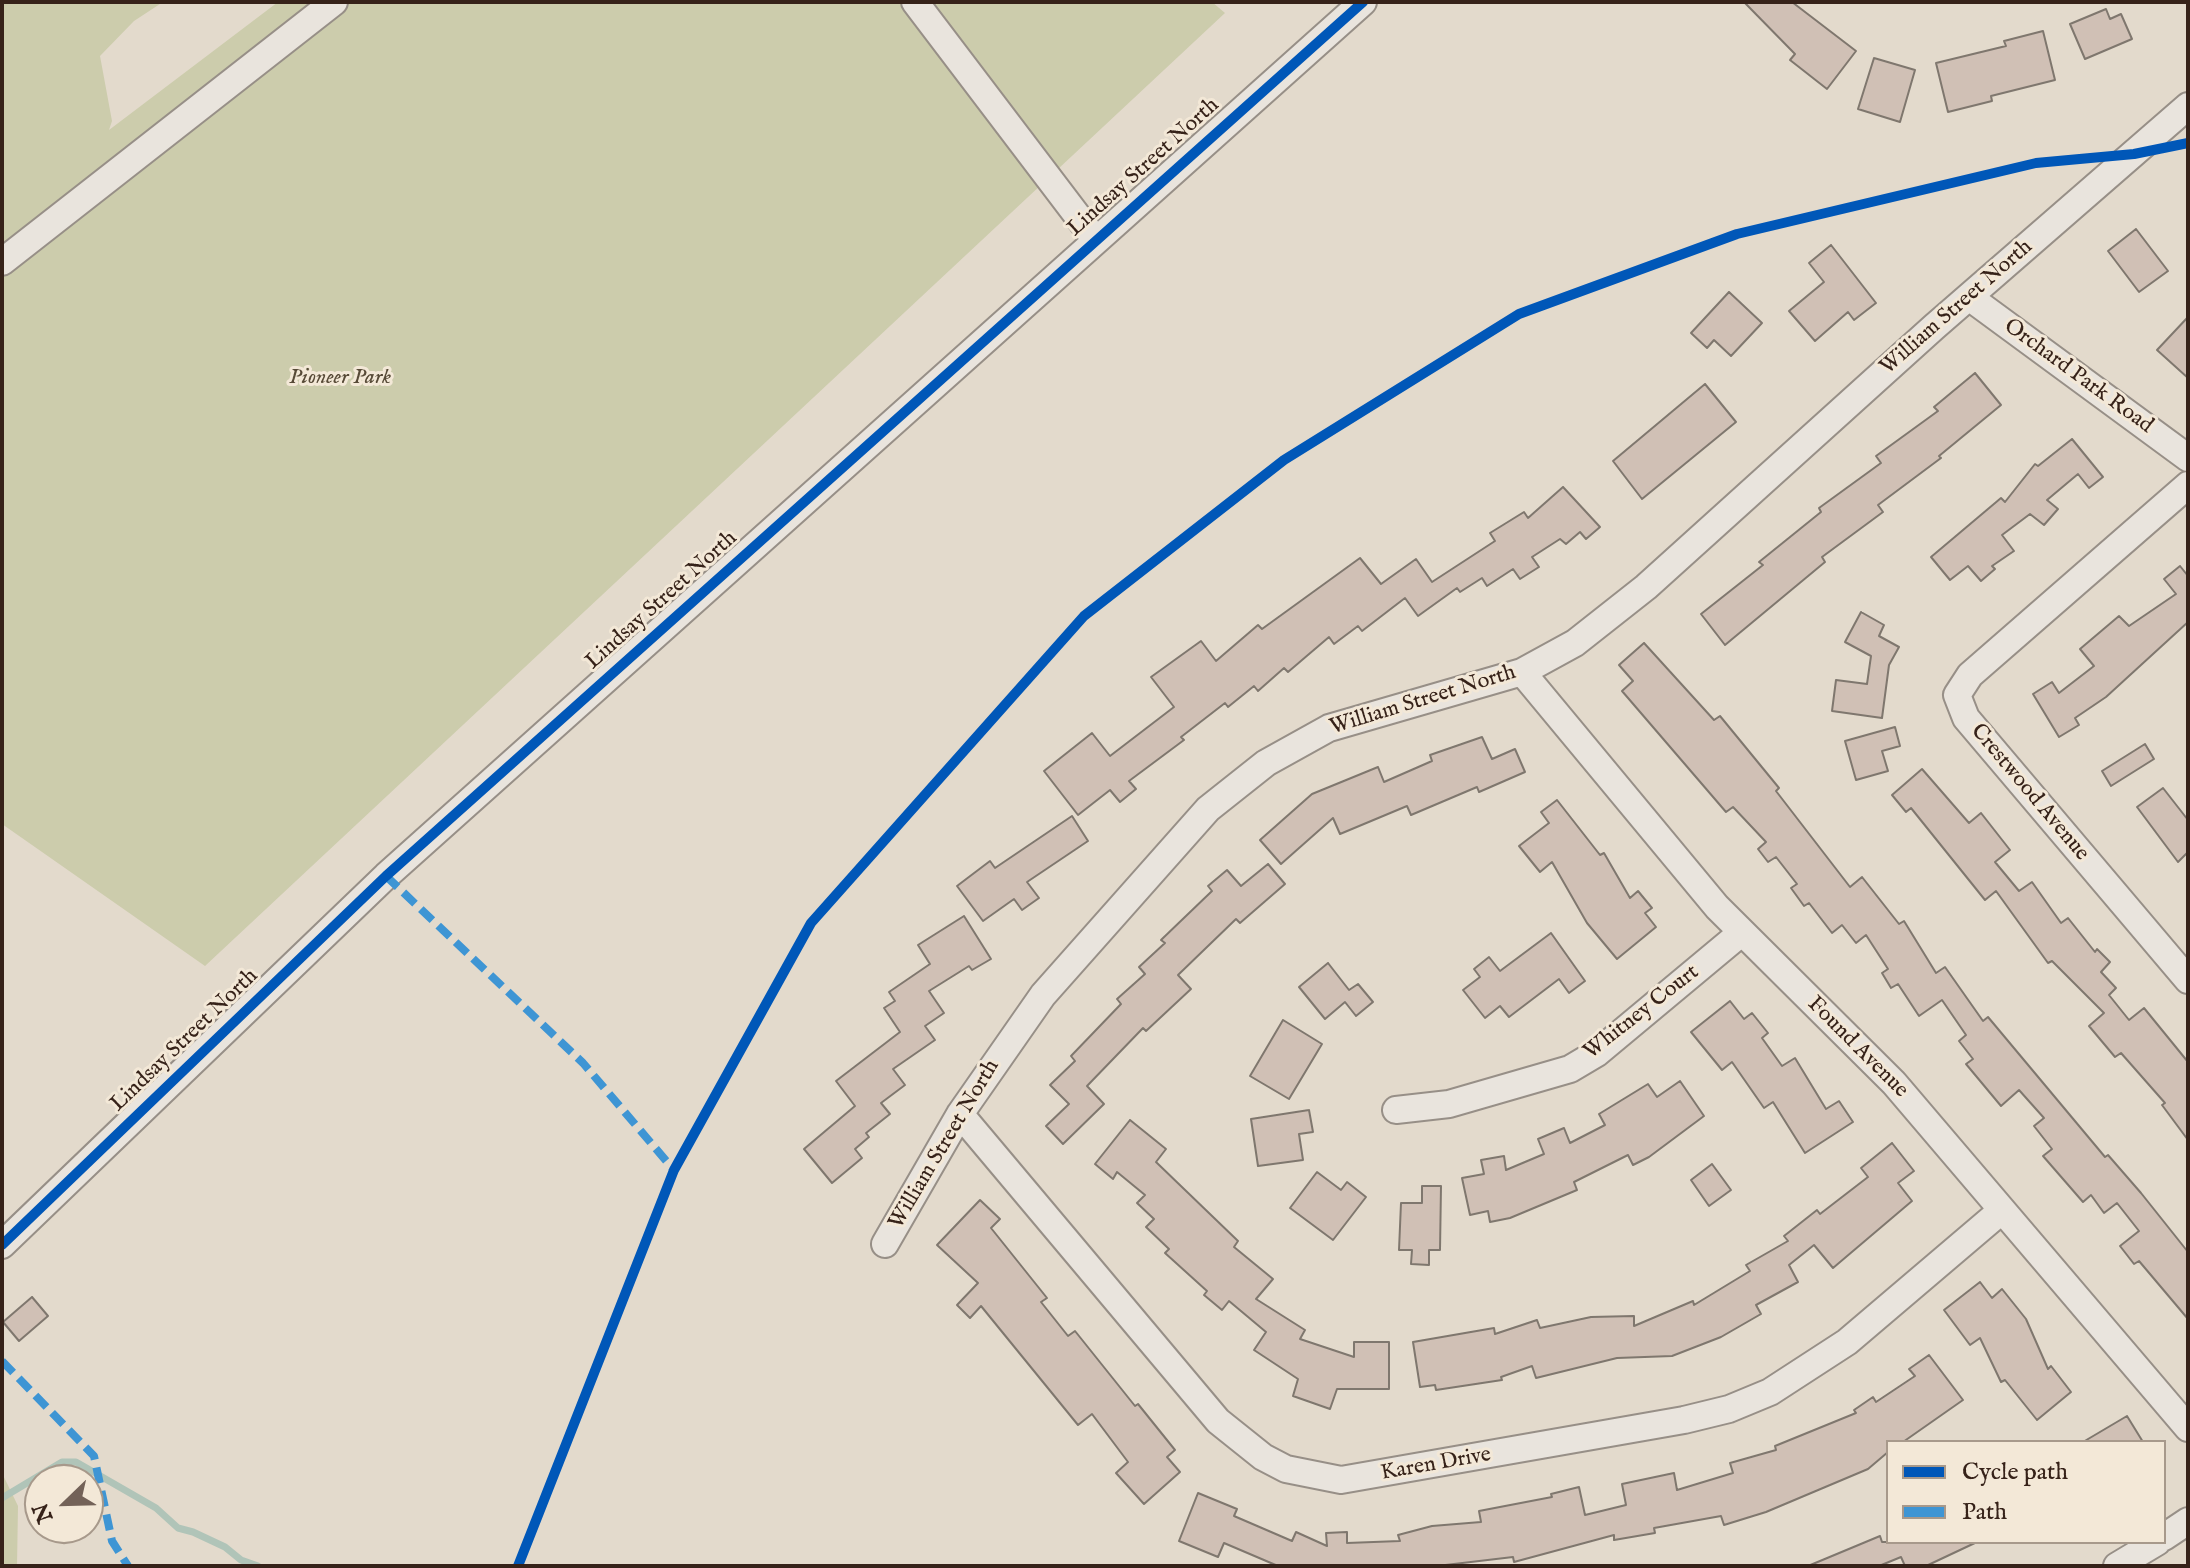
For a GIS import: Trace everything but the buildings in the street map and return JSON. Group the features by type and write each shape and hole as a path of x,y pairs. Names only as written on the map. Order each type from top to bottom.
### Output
{"street":[{"path":"2,262 334,2"},
{"path":"915,2 1095,239"},
{"name":"Lindsay Street North","path":"2,1245 386,876 1363,2"},
{"name":"William Street North","path":"885,1244 960,1114 1043,995 1208,809 1266,763 1297,743 1363,716 1522,672 1575,643 1646,587 1969,297 2188,106"},
{"name":"Orchard Park Road","path":"1969,297 2188,458"},
{"name":"Crestwood Avenue","path":"2188,485 1970,675 1957,695 1966,718 2188,980"},
{"name":"Found Avenue","path":"1522,672 1741,933 1887,1076 2188,1428"},
{"name":"Whitney Court","path":"1396,1110 1449,1104 1570,1069 1597,1053 1741,933"},
{"name":"Karen Drive","path":"960,1114 1218,1421 1263,1457 1286,1469 1341,1480 1684,1420 1729,1409 1770,1392 1847,1342 2001,1211"},
{"path":"2166,1536 2188,1521"},
{"path":"2117,1566 2154,1544"}],"green space":[{"name":"Pioneer Park","path":"2,2 163,2 134,21 100,56 112,121 109,130 278,2 1212,2 1225,13 205,966 2,824"},
{"path":"2,1473 18,1506 17,1566 2,1566"}],"waterway":[{"path":"2,1498 62,1462 76,1462 156,1508 178,1528 225,1547 241,1560 258,1566"}],"marked path":[{"path":"386,876 583,1063 674,1170"},
{"path":"2,1361 94,1456 112,1541 128,1566"}],"cycle path":[{"path":"2,1245 386,876 1363,2"},
{"path":"518,1566 674,1170 811,923 1084,616 1284,460 1519,314 1737,234 2036,163 2134,154 2188,143"}]}
